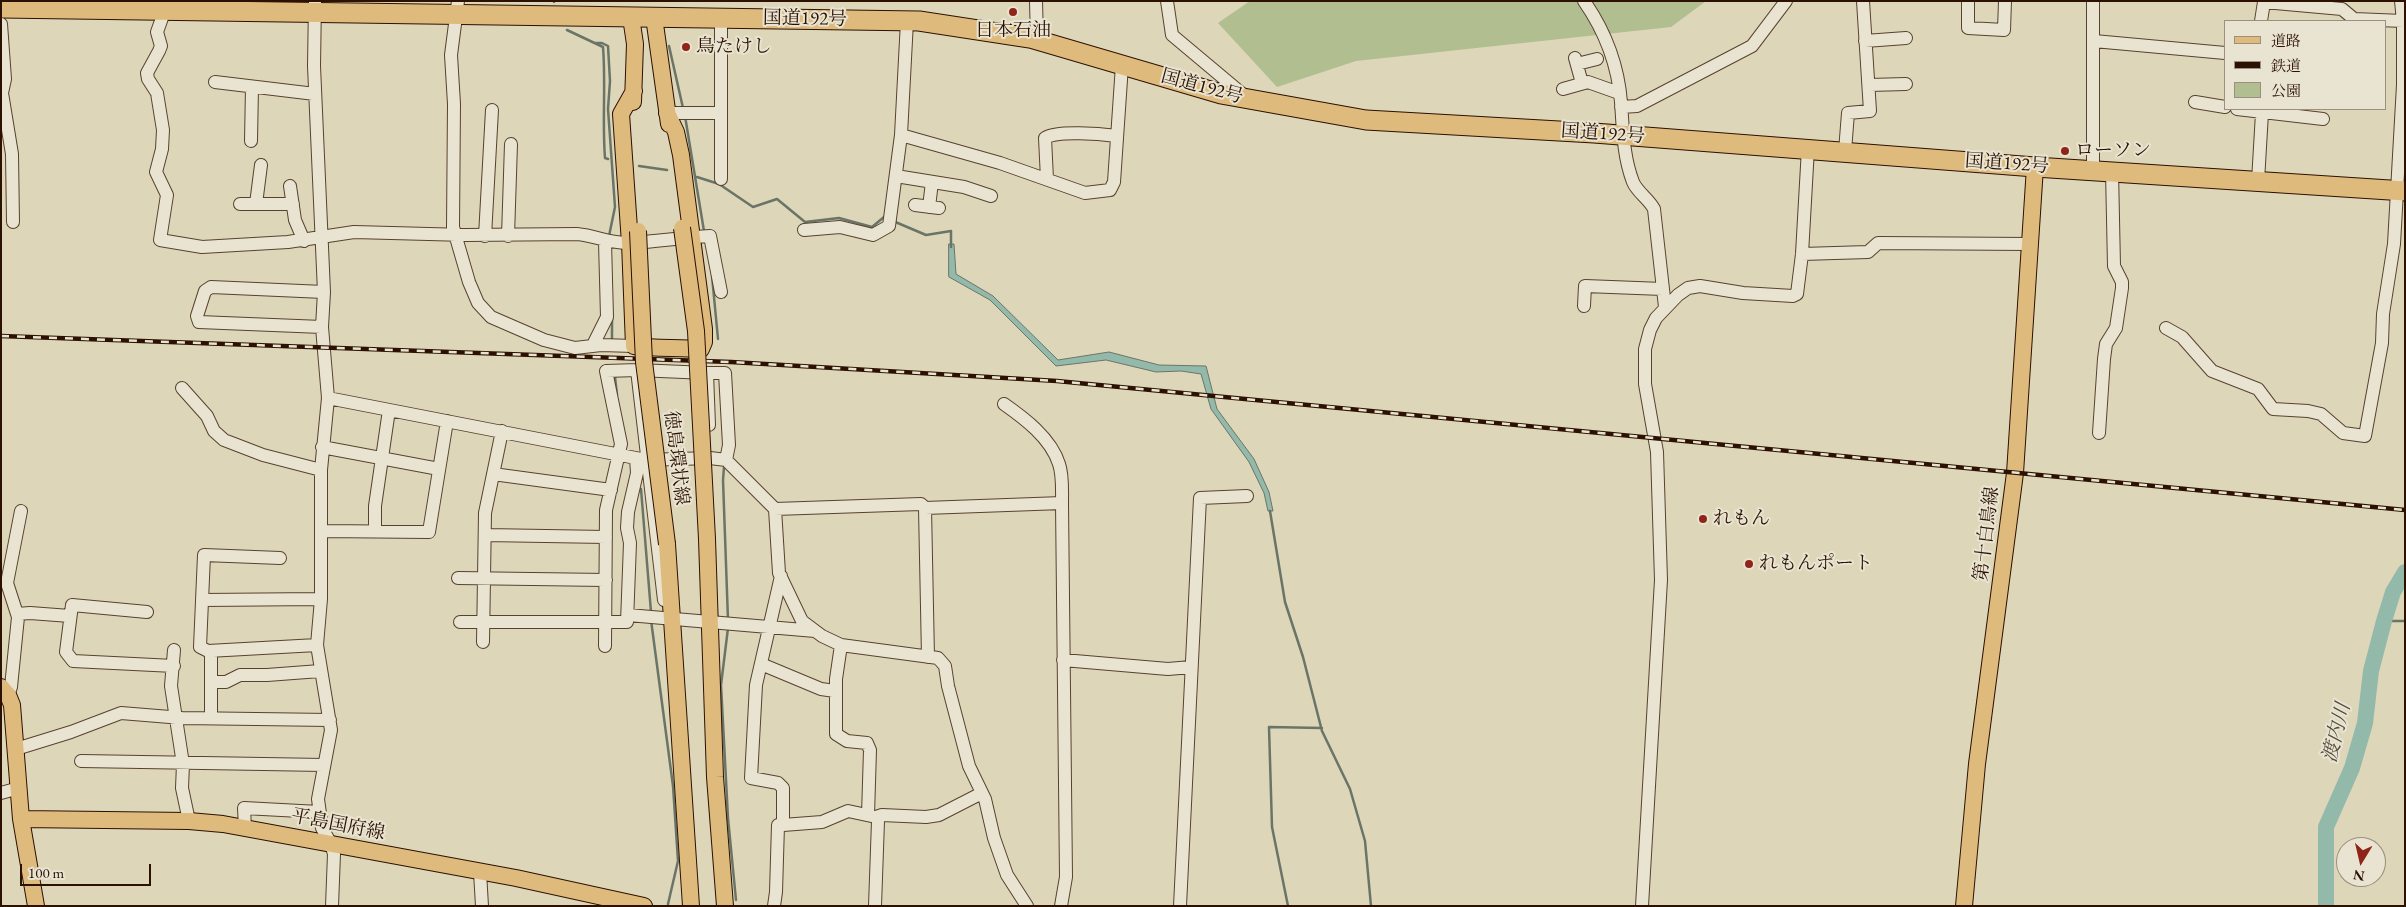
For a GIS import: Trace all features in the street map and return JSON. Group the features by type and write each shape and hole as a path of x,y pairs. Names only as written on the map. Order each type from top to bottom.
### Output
{"highway":[{"name":"国道192号","path":"1,8 315,6 652,9 721,18 907,21 1037,40 1221,94 1366,120 1622,134 2035,167 2112,170 2401,190"}],"main road":[{"name":"徳島環状線","path":"629,9 635,44 630,145 634,237 644,362 667,544 658,618 691,906"},
{"name":"徳島環状線","path":"652,9 679,113 696,234 696,331 707,540 722,622 715,777 724,906"},
{"name":"第十白鳥線","path":"1964,906 1977,764 2015,473 2035,167"},
{"path":"634,237 634,346 659,349 679,347 701,349 704,342 704,329 696,234"},
{"path":"5,691 12,705 21,819 36,906"},
{"name":"平島国府線","path":"21,819 190,821 245,828 516,878 644,906"}],"street":[{"path":"1036,1 1037,40"},
{"path":"1167,1 1172,34 1248,99"},
{"path":"1584,1 1598,21 1606,40 1619,93 1622,134 1634,184 1649,199 1654,209 1665,307"},
{"path":"1621,107 1637,106 1752,46 1786,1"},
{"path":"1845,151 1848,113 1870,110 1863,1"},
{"path":"1968,1 1968,28 2004,30 2005,1"},
{"path":"2093,1 2093,169"},
{"path":"2166,328 2182,337 2212,371 2258,389 2273,409 2308,410 2321,414 2343,433 2365,436 2382,343 2383,314 2401,190 2403,21 2401,1"},
{"path":"2261,20 2264,2 2332,5 2342,9 2354,19 2378,20"},
{"path":"166,6 157,32 161,46 147,73 148,79 157,93 163,130 162,149 156,172 167,195 160,240 202,247 304,241 354,232 485,236 577,234 595,236 609,242 634,237 696,234 710,236 721,292"},
{"path":"315,6 315,94 324,292 322,327 328,398 322,447 322,531 317,645 331,730 318,799 322,828 334,854 332,906"},
{"path":"458,8 451,55 454,104 453,227 469,282 478,303 490,317 544,340 575,348 592,345 634,346"},
{"path":"721,18 721,179"},
{"path":"2386,20 2403,21"},
{"path":"804,230 840,227 873,235 890,220 901,135 907,21"},
{"path":"2,32 2,60 5,79 2,93 12,154 13,222"},
{"path":"1865,41 1906,38"},
{"path":"2094,41 2224,53"},
{"path":"1582,83 1576,61 1598,59"},
{"path":"901,135 991,160 1085,194 1110,190 1114,182 1122,65"},
{"path":"215,82 315,94"},
{"path":"1563,89 1588,82 1619,93"},
{"path":"1869,86 1906,84"},
{"path":"251,140 252,86"},
{"path":"2195,102 2224,107"},
{"path":"485,236 492,110"},
{"path":"2249,110 2322,119"},
{"path":"679,113 721,113"},
{"path":"2258,181 2262,113"},
{"path":"1047,179 1045,138 1052,134 1077,135 1086,133 1117,136"},
{"path":"508,236 511,144"},
{"path":"1642,906 1661,580 1658,452 1645,384 1645,349 1650,330 1665,307 1688,288 1700,286 1744,293 1793,296 1797,294 1802,254 1808,148"},
{"path":"490,157 511,158"},
{"path":"2100,433 2106,344 2116,328 2122,288 2122,282 2114,266 2112,170"},
{"path":"256,172 256,204"},
{"path":"896,176 964,187 991,196"},
{"path":"915,205 934,207 932,182"},
{"path":"290,186 295,220 304,241"},
{"path":"240,204 293,204"},
{"path":"592,345 607,317 609,242"},
{"path":"1802,254 1868,252 1878,243 2030,244"},
{"path":"1584,306 1585,286 1662,288"},
{"path":"322,327 199,322 196,316 204,291 211,288 324,292"},
{"path":"637,370 641,459 666,607 658,618"},
{"path":"605,646 606,510 619,454 621,436 616,426 606,371 637,370 725,373 729,445 726,460"},
{"path":"707,373 717,599 722,622"},
{"path":"182,388 207,416 214,431 224,440 263,455 321,470"},
{"path":"328,398 641,459 710,458 726,460 775,509 781,576 756,685 750,778 778,783 783,788 782,825"},
{"path":"1004,404 1029,422 1047,443 1059,464 1062,503 1066,877 1061,906"},
{"path":"376,531 375,506 389,410"},
{"path":"322,531 429,532 447,421"},
{"path":"483,642 485,513 502,431"},
{"path":"322,447 439,469"},
{"path":"460,622 628,622 630,542 627,528 641,459"},
{"path":"494,474 611,490"},
{"path":"1180,906 1200,498 1247,496"},
{"path":"775,509 921,504 925,508 1062,503"},
{"path":"925,508 928,657"},
{"path":"5,691 11,687 17,614 7,583 21,511"},
{"path":"485,534 606,537"},
{"path":"280,558 204,555 200,647 211,650 317,645"},
{"path":"781,576 802,621 815,631 841,645 938,658 946,666 948,686 969,766 982,793 994,838 1007,875 1027,906"},
{"path":"458,578 606,580"},
{"path":"202,600 320,599"},
{"path":"146,612 72,605 66,652 73,660 174,666"},
{"path":"17,614 30,612 70,616"},
{"path":"628,615 815,631"},
{"path":"841,645 835,692 836,734 847,741 867,743 870,750 872,816 878,821 875,906"},
{"path":"174,650 171,686 182,762 182,788 190,821"},
{"path":"211,650 211,718"},
{"path":"1063,660 1168,670 1192,667"},
{"path":"761,664 805,683 835,692"},
{"path":"211,682 226,682 240,675 320,671"},
{"path":"16,750 120,713 211,718 330,720"},
{"path":"81,761 324,765"},
{"path":"1,793 19,788"},
{"path":"774,906 778,825 822,822 848,811 872,816 926,817 939,815 982,793"},
{"path":"245,828 244,808 319,812"},
{"path":"480,872 482,906"}],"green space":[{"path":"1250,1 1706,1 1671,27 1356,61 1277,87 1218,23"}],"shaded area":[{"path":"949,244 954,244 956,274 993,296 1058,360 1109,352 1159,365 1206,366 1217,409 1254,459 1269,492 1273,511 1268,511 1264,493 1249,462 1211,409 1201,374 1181,371 1156,372 1106,360 1056,366 990,300 949,277"},
{"path":"2405,565 2403,578 2389,618 2383,618 2391,587"}],"waterway":[{"path":"567,30 603,47 604,144 605,158 608,159"},
{"path":"595,43 602,43 608,46 610,81 608,109 615,207 609,236"},
{"path":"669,46 683,108"},
{"path":"685,116 704,231"},
{"path":"639,166 667,170"},
{"path":"697,177 719,184 753,207 777,199 805,222 839,218 872,227 884,217 886,218"},
{"path":"893,221 926,235 951,231 951,247"},
{"path":"712,276 718,339"},
{"path":"612,319 612,339"},
{"path":"615,377 617,395"},
{"path":"724,467 728,620"},
{"path":"641,489 651,612"},
{"path":"1270,511 1285,602 1303,657 1322,731 1350,789 1365,841 1371,906"},
{"name":"渡内川","path":"2326,906 2326,827 2352,768 2365,723 2371,671 2384,621 2393,592 2405,572"},
{"path":"651,620 673,786 678,861 668,904"},
{"path":"2384,621 2405,621"},
{"path":"728,628 721,685 728,818 736,900"},
{"path":"1288,906 1272,827 1269,727 1322,728"}],"railway":[{"path":"1,336 731,362 1057,381 2405,510"}],"place":[{"name":"日本石油","path":"1013,12"},
{"name":"鳥たけし","path":"686,47"},
{"name":"ローソン","path":"2065,151"},
{"name":"れもん","path":"1703,519"},
{"name":"れもんポート","path":"1749,564"}]}
